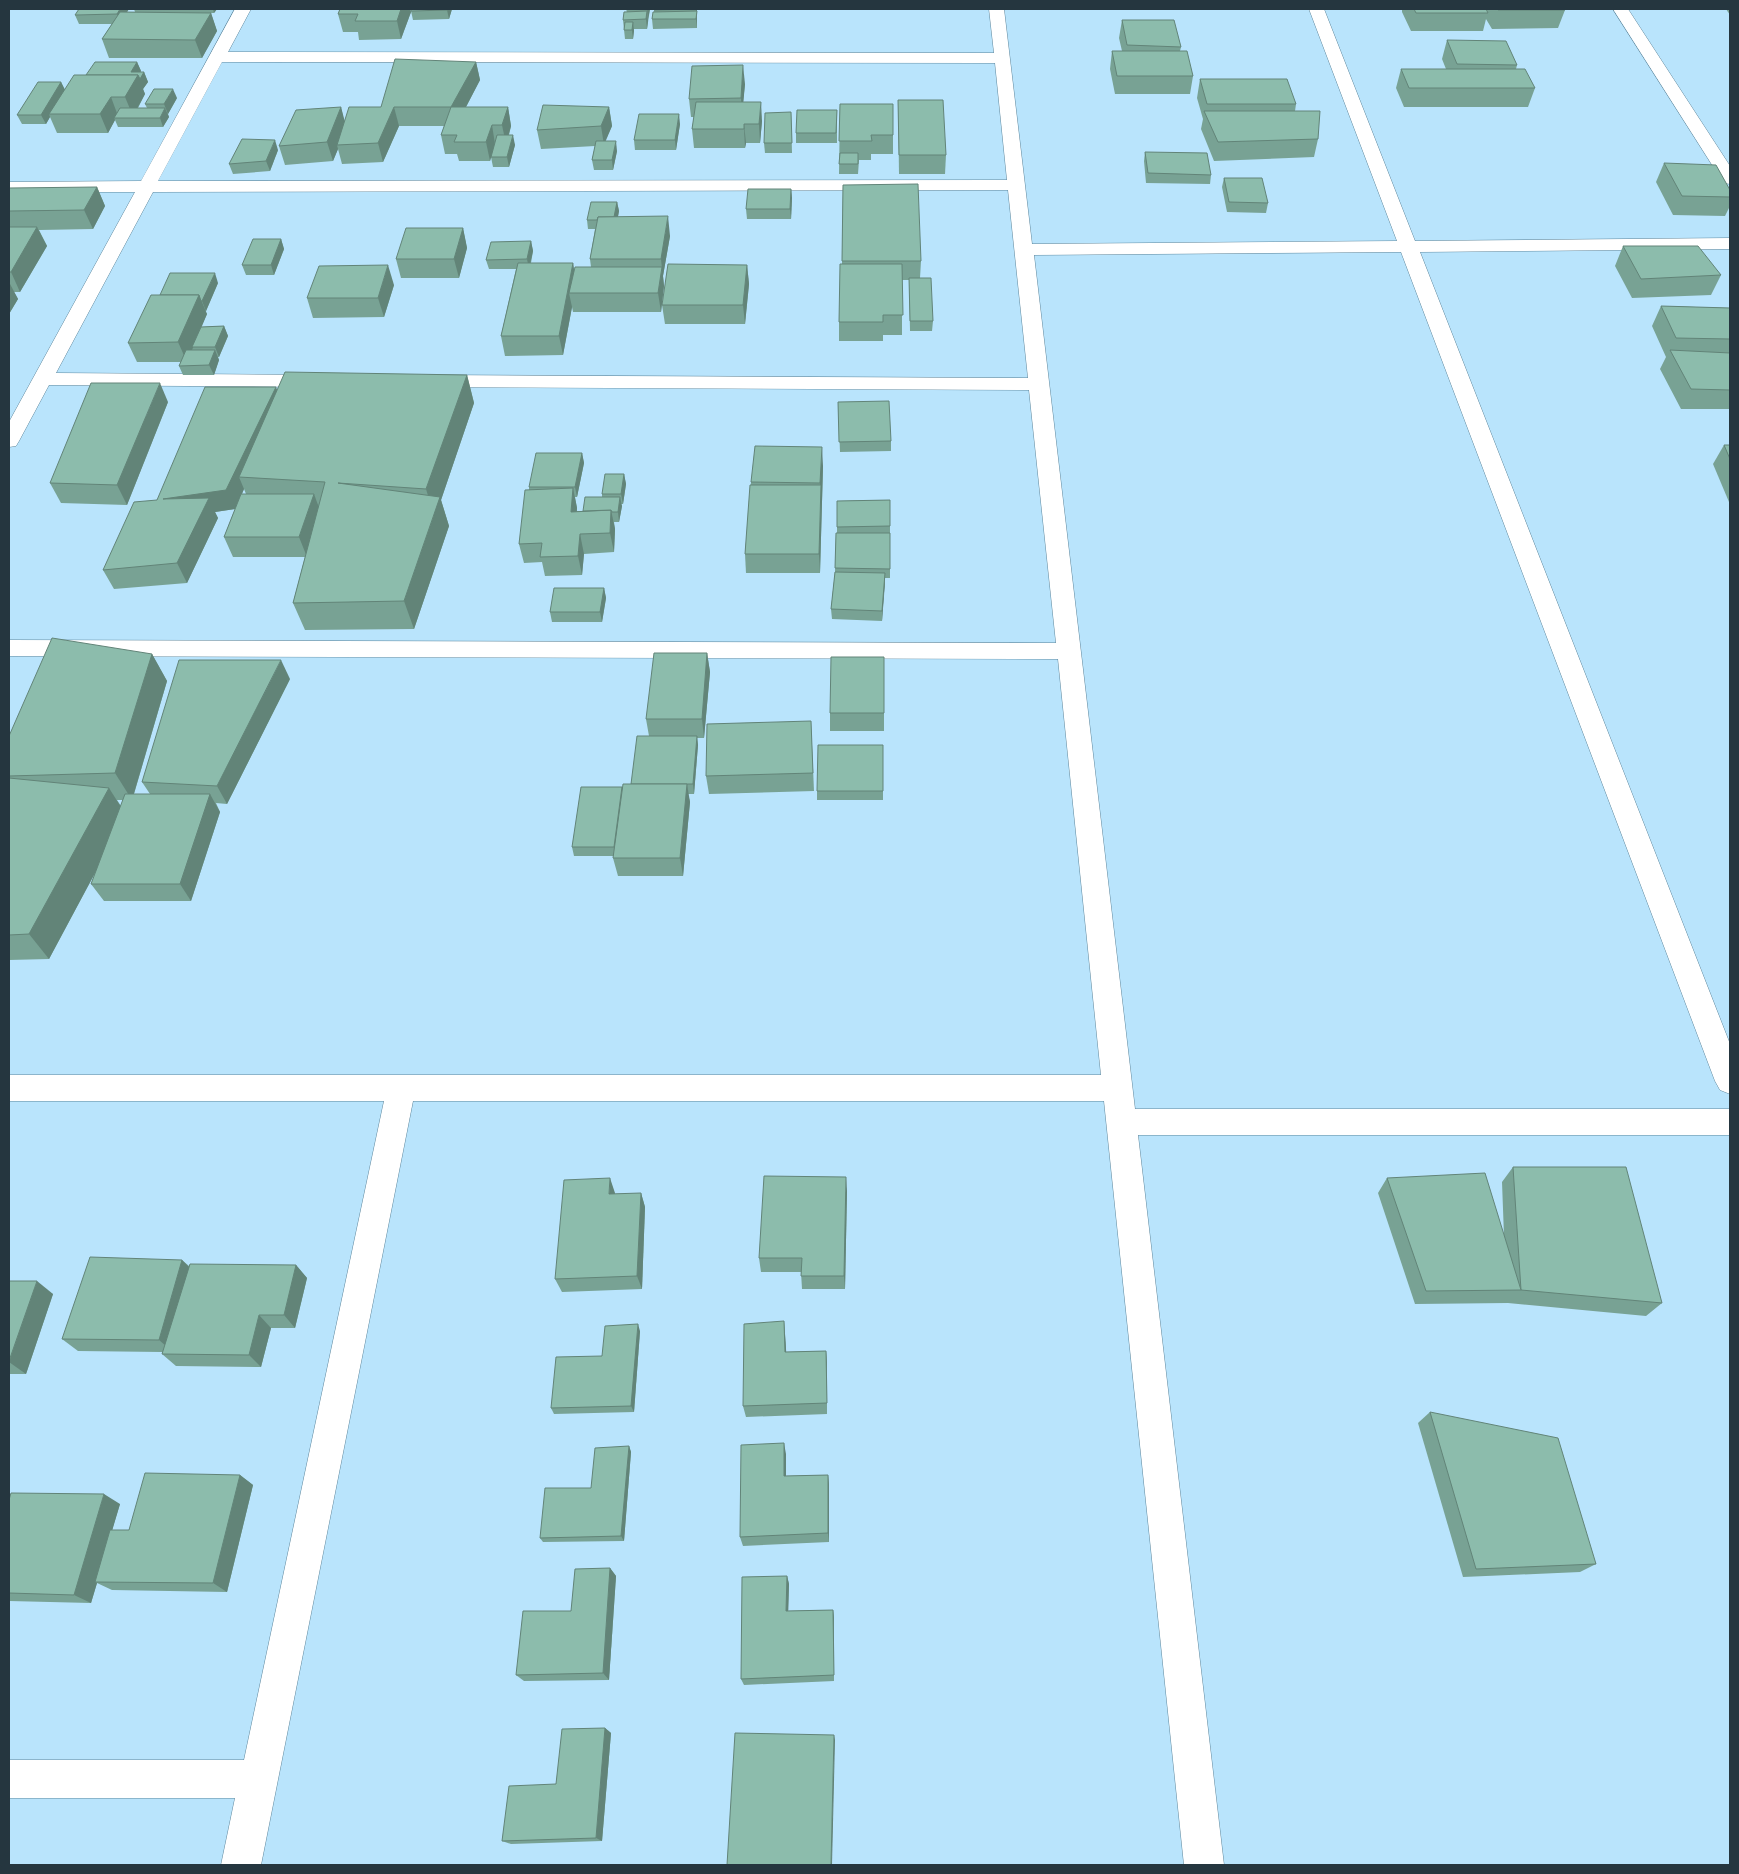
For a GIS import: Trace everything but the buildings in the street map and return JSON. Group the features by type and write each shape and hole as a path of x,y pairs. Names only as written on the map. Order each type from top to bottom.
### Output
{"street":[{"path":"9,441 243,9"},
{"path":"997,9 1204,1865"},
{"path":"1317,9 1730,1081"},
{"path":"1620,9 1730,179"},
{"path":"217,57 1002,58"},
{"path":"9,187 1017,186"},
{"path":"1025,250 1730,243"},
{"path":"42,380 341,381"},
{"path":"411,381 1039,384"},
{"path":"9,648 1068,651"},
{"path":"9,1088 1117,1088"},
{"path":"241,1865 401,1088"},
{"path":"1121,1122 1730,1122"},
{"path":"9,1779 259,1779"}]}
